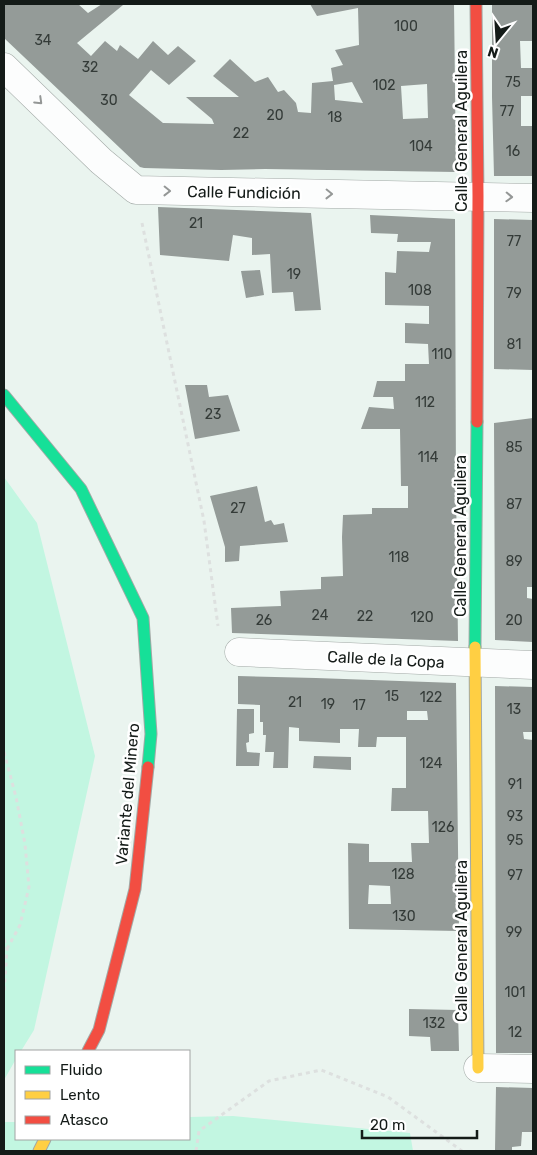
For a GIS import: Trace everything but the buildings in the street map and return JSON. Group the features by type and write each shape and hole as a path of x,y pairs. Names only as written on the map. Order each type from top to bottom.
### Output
{"street":[{"name":"Calle General Aguilera","path":"476,4 478,196 475,663 478,1068"},
{"path":"4,67 101,161 136,190"},
{"name":"Calle Fundición","path":"136,190 533,198"},
{"name":"Variante del Minero","path":"4,395 81,489 142,618 151,734 135,888 99,1030 89,1050"},
{"name":"Calle de la Copa","path":"239,652 533,665"},
{"path":"478,1068 533,1069"}],"path":[{"path":"136,190 204,521 217,625 239,652"},
{"path":"4,752 16,797 25,844 29,887 20,925 8,949 4,993"},
{"path":"4,939 8,949"},
{"path":"196,1151 199,1131 269,1081 321,1070 388,1097 462,1151"}],"green space":[{"path":"4,477 37,523 95,756 34,1030 22,1050 15,1050 15,1061 4,1080"},
{"path":"233,1116 410,1133 413,1151 4,1151 4,1122 15,1122 15,1140 190,1140 190,1117"}],"traffic: fast":[{"path":"4,395 81,489 143,618 151,734 148,767"},
{"path":"475,647 477,422"}],"traffic: slow":[{"path":"475,647 478,1068"},
{"path":"39,1151 44,1140"}],"traffic: jam":[{"path":"476,4 478,196 477,422"},
{"path":"89,1050 99,1030 135,889 148,767"}]}
